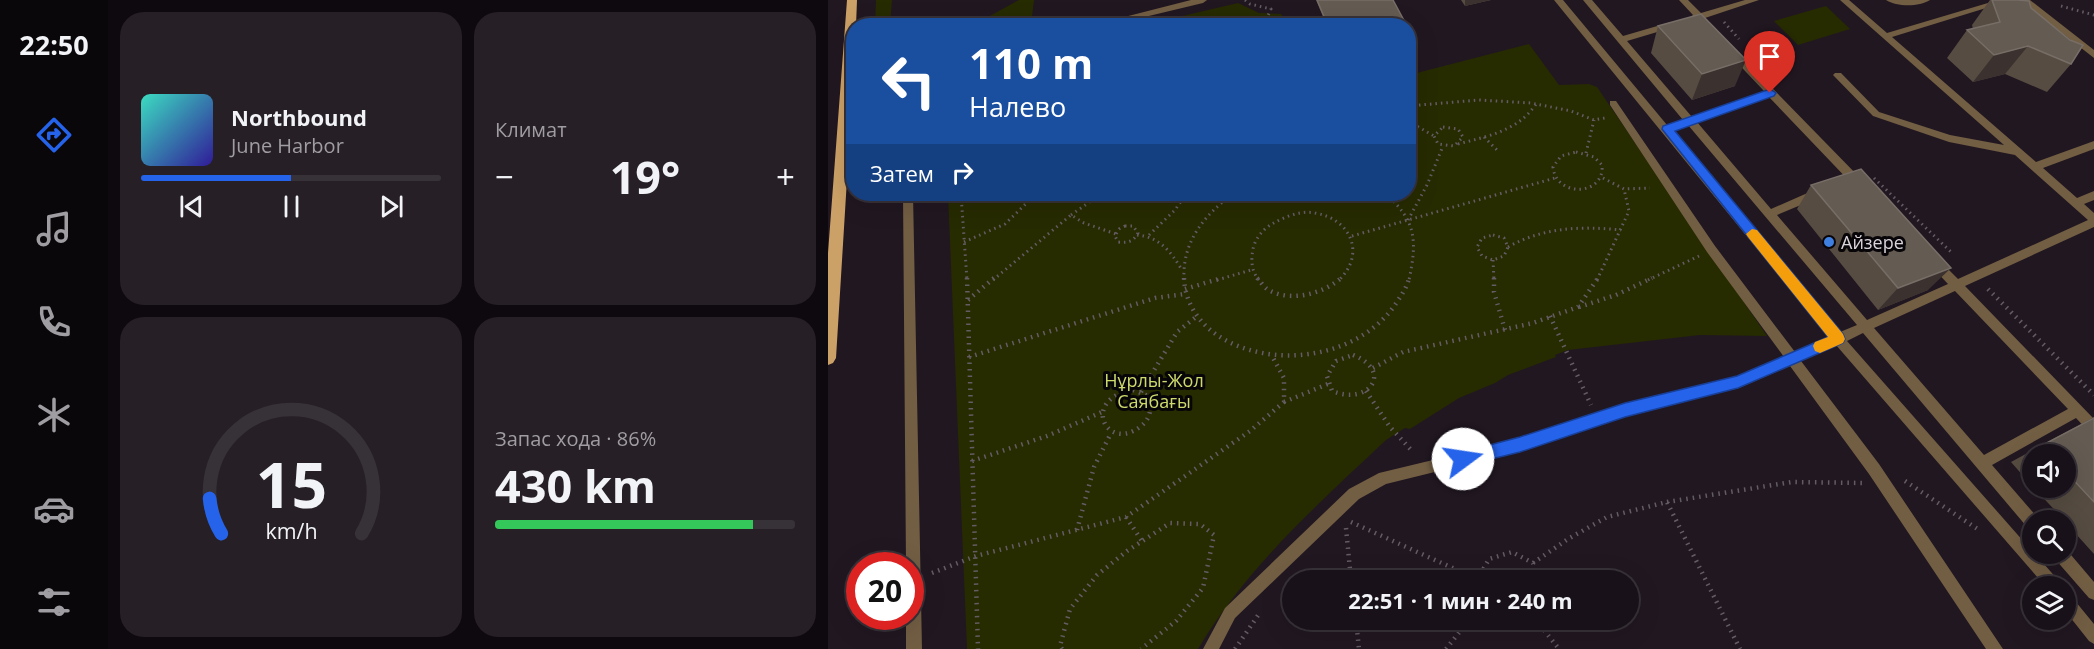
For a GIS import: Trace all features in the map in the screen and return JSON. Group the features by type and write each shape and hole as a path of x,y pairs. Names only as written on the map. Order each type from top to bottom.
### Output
{"main road":[{"path":"852,0 852,18"},
{"path":"828,358 846,137"}],"lane":[{"path":"1127,18 1203,0"},
{"path":"1558,0 1667,129 1838,339 2045,576"},
{"path":"1587,0 1866,324 2022,510"},
{"path":"1683,0 1692,18 1713,32"},
{"path":"1692,18 1755,0"},
{"path":"1211,649 1230,613 1354,494 1384,478 1520,445 1598,419 1738,382 1838,339 2094,220 1844,0"},
{"path":"1890,0 1902,3 1926,0"},
{"path":"1886,36 2008,0"},
{"path":"2024,0 2094,55"},
{"path":"1621,40 1676,23"},
{"path":"1728,48 1847,180 1868,194"},
{"path":"1838,75 1875,114 1949,138 2018,152"},
{"path":"1667,129 1770,93"},
{"path":"1613,103 1712,249 1874,469 1995,649"},
{"path":"2034,167 2094,145"},
{"path":"1770,214 1822,191"},
{"path":"2076,203 2094,195"},
{"path":"908,201 914,552"},
{"path":"1924,251 2094,428"},
{"path":"1982,463 2078,411"},
{"path":"2069,564 2094,593"},
{"path":"2076,614 2094,636"},
{"path":"914,630 914,649"}],"path":[{"path":"1245,0 1250,4 1270,9 1266,18"},
{"path":"2061,6 2094,15"},
{"path":"1714,11 1743,43"},
{"path":"1416,105 1479,100 1536,104 1571,111 1594,120 1620,115"},
{"path":"1416,126 1434,136 1438,144 1443,146 1458,144 1506,131 1526,119 1536,104"},
{"path":"1586,153 1594,120"},
{"path":"1434,136 1443,127 1454,127 1463,137 1458,144"},
{"path":"1483,137 1498,151"},
{"path":"1408,220 1443,146"},
{"path":"1567,153 1586,153 1601,163 1604,171 1603,178 1598,184 1580,190 1570,188 1555,178 1554,163 1559,157 1567,153"},
{"path":"1871,175 1975,275 2094,395"},
{"path":"1352,236 1555,178"},
{"path":"1603,178 1624,189 1668,185"},
{"path":"1578,307 1599,277 1629,211 1624,189"},
{"path":"961,201 968,301 978,649"},
{"path":"964,242 1005,224 1029,201"},
{"path":"968,301 1091,201"},
{"path":"1149,235 1181,201"},
{"path":"1222,201 1200,223 1188,246 1182,270 1185,292 1196,317 1215,336 1242,349 1272,356 1305,355 1338,347 1366,332 1390,313 1406,290 1414,265 1415,241 1408,220 1394,201"},
{"path":"1326,214 1346,227 1355,246 1350,268 1331,286 1305,296 1277,293 1266,287 1251,270 1250,259 1257,237 1265,228 1287,215 1326,214"},
{"path":"1071,215 1084,223 1116,234"},
{"path":"1131,226 1137,229 1137,235 1132,242 1123,243 1116,240 1116,234 1122,228 1131,226"},
{"path":"1508,247 1507,242 1493,235 1482,238 1479,242 1479,252 1482,256 1493,260 1504,256 1508,247 1523,237 1542,232 1574,228 1621,230"},
{"path":"1137,235 1149,235 1169,249 1182,270"},
{"path":"1373,368 1403,352 1533,324 1550,316 1616,295 1712,249"},
{"path":"1493,260 1494,292 1505,330"},
{"path":"969,357 1251,270"},
{"path":"1550,316 1598,419"},
{"path":"1141,392 1177,332 1196,317"},
{"path":"1338,347 1343,357"},
{"path":"1272,356 1284,378 1284,402"},
{"path":"1343,357 1361,357 1373,368 1372,384 1366,391 1348,398 1332,391 1328,384 1329,368 1343,357"},
{"path":"924,576 976,556 1126,517 1250,431 1284,402 1328,384"},
{"path":"972,461 1047,436 1102,412 1114,396 1133,390 1148,396 1151,404 1151,412 1147,421 1130,433 1111,433 1105,428 1102,412"},
{"path":"1366,391 1390,427 1403,438 1425,468"},
{"path":"1077,530 1094,467 1111,433"},
{"path":"1874,469 1909,483 1983,532"},
{"path":"1533,563 1568,539 1607,517 1667,502 1792,482 1867,483 1885,486"},
{"path":"1667,502 1740,649"},
{"path":"1126,517 1142,541"},
{"path":"1345,520 1455,570"},
{"path":"1062,649 1060,646 1070,609 1097,575 1170,523 1200,524 1214,535 1203,588 1176,621 1141,649"},
{"path":"1483,570 1489,559 1512,552 1533,563 1535,570"},
{"path":"1357,630 1359,649"},
{"path":"1446,649 1461,630"},
{"path":"1544,630 1559,649"}],"green space":[{"path":"876,0 892,0 891,18 875,18"},
{"path":"1019,0 1034,0 1032,18 986,18"},
{"path":"1238,3 1259,13 1281,14 1284,18 1174,18"},
{"path":"1826,6 1850,29 1798,45 1774,21"},
{"name":"Нұрлы-Жол Саябағы","path":"1529,44 1559,85 1589,84 1597,87 1767,336 1700,335 1568,350 1459,398 1410,429 1405,428 1386,440 1334,489 1261,563 1198,649 967,649 948,201 1416,201 1416,73"}],"building":[{"path":"1317,0 1393,0 1403,18 1325,18"},
{"path":"1992,0 2029,1 2031,8 2070,40 2083,45 2071,64 2028,46 1994,55 1967,30 2000,22"},
{"path":"1701,14 1746,60 1702,74 1658,26"},
{"path":"1861,169 1951,268 1898,288 1811,185"},
{"path":"2094,418 2094,502 2076,483 2076,444 2045,444"}],"slow traffic":[{"path":"1752,234 1838,339 1820,346"}],"place":[{"name":"Айзере","path":"1829,242"}],"route":[{"path":"1463,459 1520,445 1625,410 1738,382 1838,339 1667,129 1770,93"}]}
